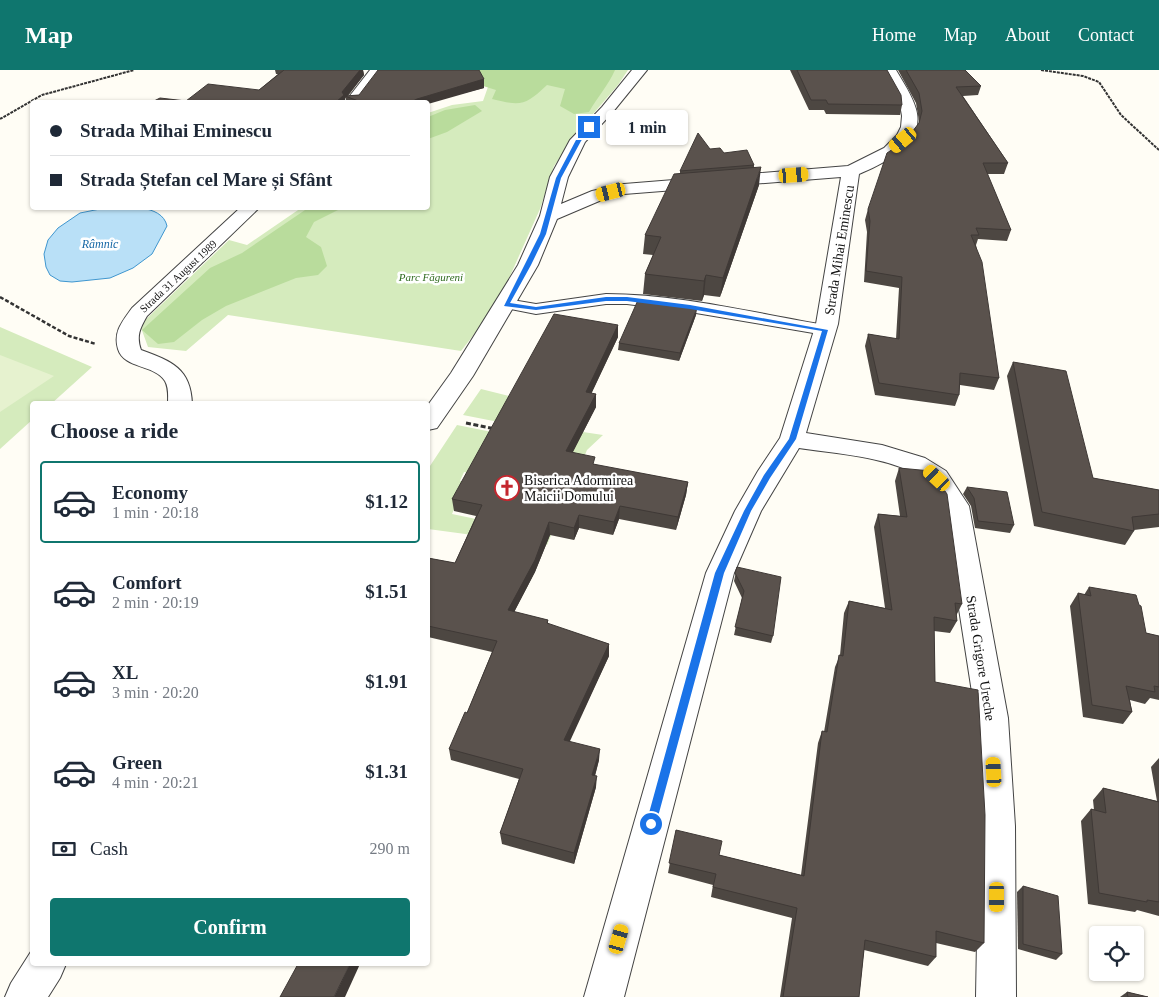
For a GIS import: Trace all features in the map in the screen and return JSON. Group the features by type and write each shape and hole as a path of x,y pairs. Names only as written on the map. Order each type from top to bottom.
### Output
{"street":[{"path":"354,100 377,70"},
{"path":"430,419 461,376 528,265 549,216 559,178 578,140 607,110 640,70"},
{"name":"Strada Mihai Eminescu","path":"604,997 720,573 748,511 767,477 792,439 825,330 851,170 874,161 903,140 910,117 903,97 889,70"},
{"path":"549,216 598,195 624,189 851,170"},
{"name":"Strada 31 August 1989","path":"131,354 126,339 130,326 139,312 248,210"},
{"path":"131,354 161,366 176,377 181,392 180,401"},
{"name":"Strada Grigore Ureche","path":"792,439 896,458 928,470 946,487 956,506 992,718 997,826 996,997"},
{"path":"25,997 45,966"}],"lane":[{"path":"506,304 536,309 606,299 627,299 690,307 825,330"}],"path":[{"path":"33,100 42,95 134,70"},
{"path":"1041,70 1083,76 1099,82 1121,115 1159,150"},
{"path":"0,119 30,102"},
{"path":"0,297 69,336 131,354"},
{"path":"430,419 500,430"}],"green space":[{"path":"477,70 615,70 589,112 574,114 560,106 565,89 547,85 528,101 510,103 492,99 496,90 480,85"},
{"name":"Parc Făgureni","path":"494,70 628,70 618,85 581,128 554,166 540,209 497,305 461,351 228,315 186,351 148,347 140,325 229,240 247,245 298,210 430,210 430,112 452,105 483,101"},
{"path":"475,105 482,111 447,132 430,138 430,116 445,110"},
{"path":"305,210 338,210 314,222 306,237 321,247 327,266 318,275 296,278 226,306 202,320 174,342 158,344 142,330 210,268 242,253"},
{"path":"0,327 92,367 54,401 30,401 30,422 0,449"},
{"path":"0,355 54,376 0,412"},
{"path":"481,389 545,405 563,429 603,435 587,450 547,545 430,529 430,466 457,425 497,433 472,474 464,472 460,481 465,482 452,514 530,530 540,430 463,415"}],"water":[{"name":"Râmnic","path":"95,210 150,210 158,213 164,219 167,226 152,254 133,268 110,278 72,282 60,281 50,275 46,267 44,254 48,240 58,228 80,213"}],"building":[{"path":"284,70 360,70 342,92 344,95 338,100 187,100 208,84 259,90"},
{"path":"378,70 479,70 484,79 415,100 356,100 345,96 359,95"},
{"path":"797,70 887,70 901,95 902,105 828,104 826,100 811,100"},
{"path":"906,70 965,70 981,86 956,87 1008,163 983,163 1011,230 976,228 979,235 971,235 982,262 999,378 960,373 959,395 879,383 868,334 899,339 902,277 866,271 870,221 868,209 887,153 905,141 919,123 922,111 919,93"},
{"path":"160,98 177,100 156,100"},
{"path":"698,133 710,149 720,148 724,153 747,150 754,165 680,171"},
{"path":"761,167 723,278 706,275 704,281 645,274 661,237 645,235 674,174"},
{"path":"638,300 697,308 680,353 619,343"},
{"path":"554,314 618,325 586,392 596,394 566,451 595,457 593,464 688,482 678,517 620,506 614,522 579,515 574,528 549,522 535,560 508,610 548,620 547,623 609,644 564,740 600,749 592,775 597,776 574,853 500,833 523,769 449,749 465,712 467,713 497,641 430,626 430,558 455,563 482,505 452,499"},
{"path":"1013,362 1066,371 1093,478 1159,490 1159,514 1132,517 1134,531 1042,512"},
{"path":"899,468 931,471 947,494 962,604 955,603 957,621 934,617 935,682 978,690 985,815 984,943 936,931 936,957 865,940 859,997 783,997 797,908 713,887 716,874 669,863 676,830 722,841 719,855 804,876 822,731 827,732 839,655 843,656 849,601 892,610 878,514 907,517"},
{"path":"967,487 1007,492 1014,525 978,521 974,498"},
{"path":"737,567 781,577 773,636 735,627 744,591 735,573"},
{"path":"1089,587 1136,595 1141,606 1146,633 1159,636 1159,687 1154,686 1155,692 1126,686 1132,712 1092,705 1078,593 1091,596"},
{"path":"1103,788 1159,802 1159,902 1147,900 1147,902 1099,893 1091,809 1106,813"},
{"path":"1023,886 1058,896 1062,954 1023,944"},
{"path":"297,966 349,966 334,997 280,997"},
{"path":"1127,992 1148,997 1128,997"}],"place":[{"name":"Biserica Adormirea Maicii Domului","path":"507,488"}],"route":[{"path":"589,127 578,140 567,160 553,196 543,234 506,304 536,309 606,299 627,299 690,307 825,330 792,439 767,477 748,511 720,573 651,824"}]}
